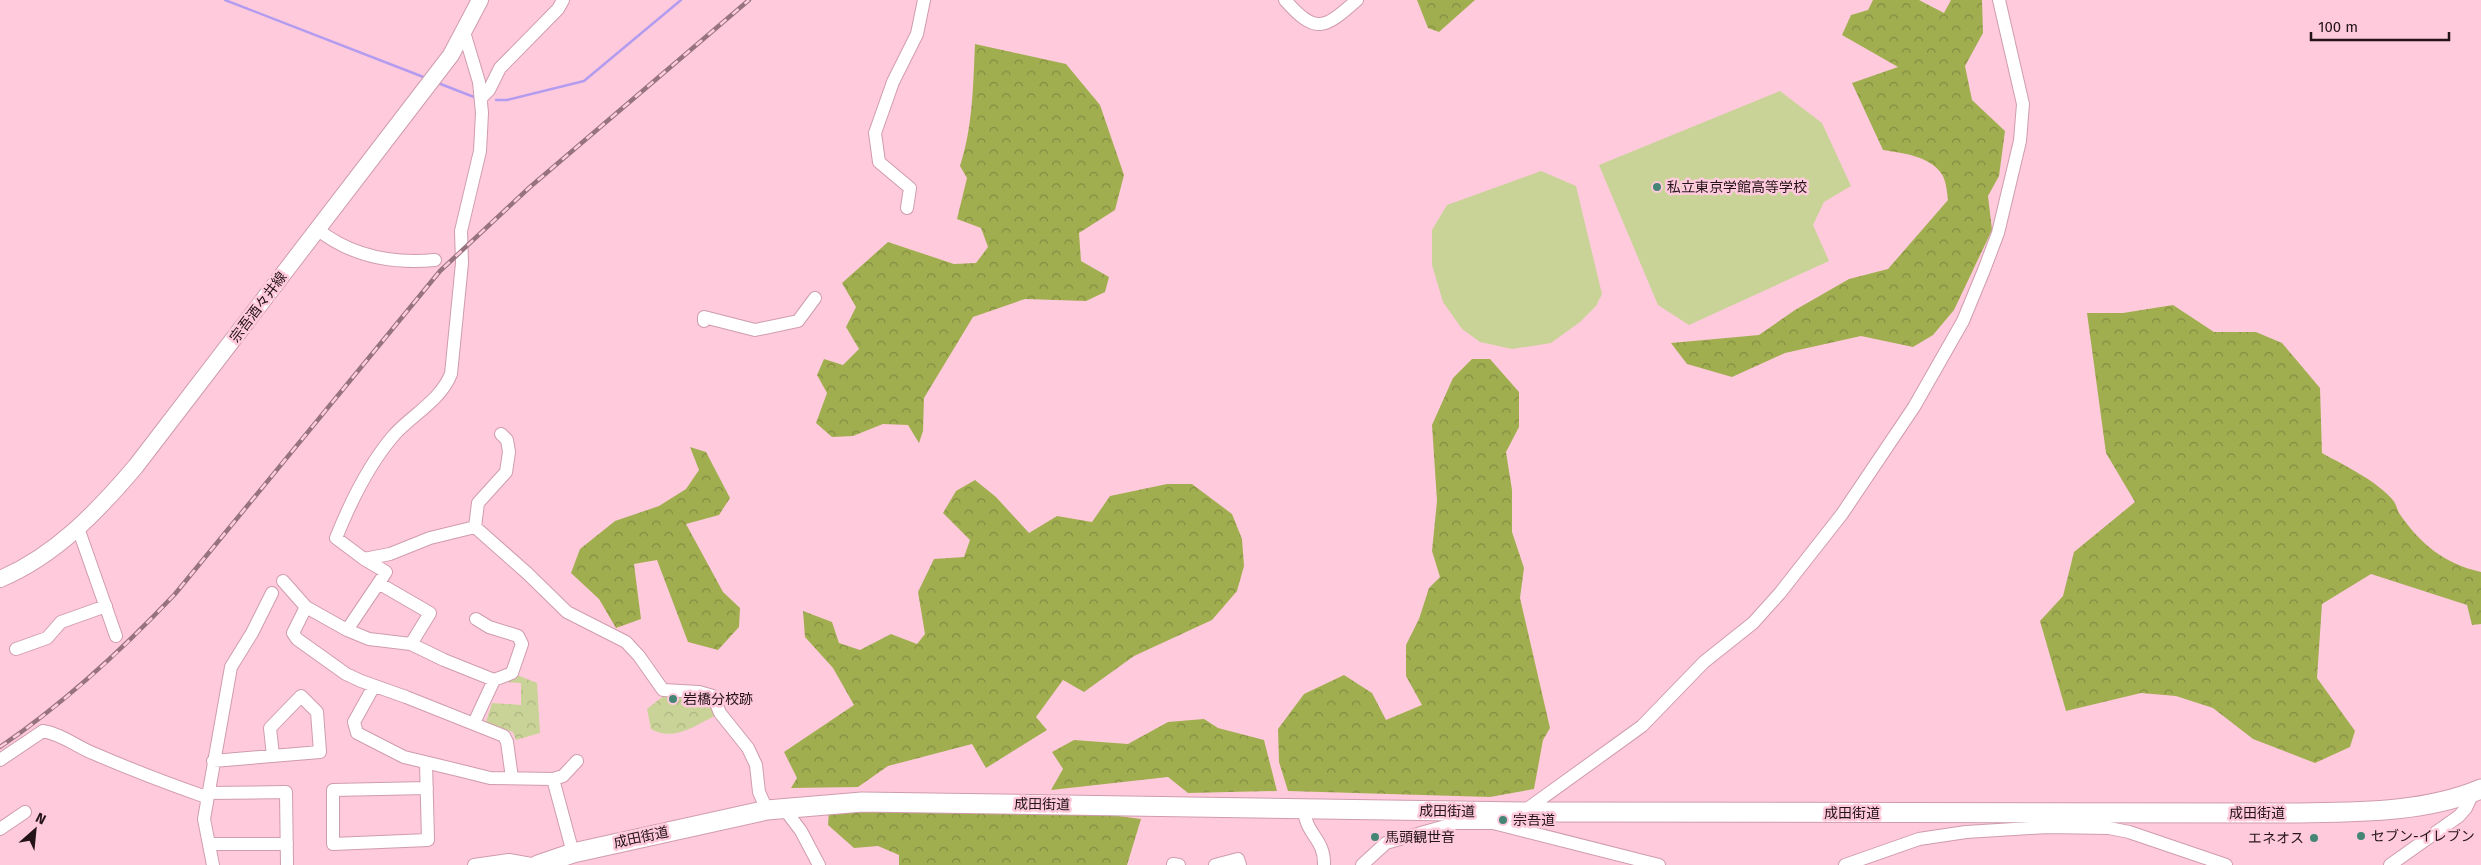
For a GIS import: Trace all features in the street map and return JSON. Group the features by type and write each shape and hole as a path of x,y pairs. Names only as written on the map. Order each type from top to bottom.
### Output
{"highway":[{"name":"成田街道","path":"538,865 573,853 775,809 862,802 1304,808 1498,817 1523,812 2338,812 2396,809 2477,791"}],"main road":[{"name":"宗吾酒々井線","path":"0,579 38,558 78,528 136,466 432,79 464,32 480,0"}],"street":[{"path":"482,97 489,90 500,68 558,9 563,0"},
{"path":"907,208 910,188 879,162 875,133 893,82 917,34 924,0"},
{"path":"1285,0 1300,17 1313,24 1325,24 1338,17 1357,0"},
{"path":"1523,812 1642,726 1704,662 1753,623 1780,593 1842,514 1914,407 1964,321 1998,233 2020,141 2023,104 1999,0"},
{"path":"347,630 380,584 386,572 336,538 348,509 379,456 390,442 436,399 448,384 451,374 462,262 461,230 480,151 482,97 464,32"},
{"path":"317,229 362,255 396,262 435,260"},
{"path":"704,321 704,317 755,330 764,329 798,321 816,298"},
{"path":"475,527 478,503 506,472 509,452 507,440 501,434"},
{"path":"364,558 390,554 430,538 475,527"},
{"path":"475,527 527,572 566,612 626,642 639,656 663,690 699,692 713,696 720,713 748,748 756,765 759,792 775,809 801,831 819,865"},
{"path":"78,528 116,636"},
{"path":"283,581 306,607 347,630 369,639 411,644 444,660 494,680 512,673 522,644 518,636 489,627 476,619"},
{"path":"380,584 430,613 411,644"},
{"path":"213,865 204,818 231,667 252,633 272,593"},
{"path":"16,649 47,638 61,622 106,606"},
{"path":"306,607 293,633 297,639 346,674 504,736 507,742 512,778"},
{"path":"474,723 494,680"},
{"path":"374,686 354,722 357,733 404,757 490,778 553,779 563,776 577,761"},
{"path":"213,761 273,756 320,752 317,712 301,696 270,728 273,756"},
{"path":"0,760 43,730 54,733 133,771 207,795 286,792 287,865"},
{"path":"426,763 427,788 428,840 333,844 333,790 427,788"},
{"path":"553,779 573,853"},
{"path":"2390,865 2459,816 2477,791"},
{"path":"1304,808 1304,821 1324,851 1324,865"},
{"path":"0,829 26,812"},
{"path":"1362,865 1386,843 1456,823 1498,817 1659,865"},
{"path":"1845,865 1919,839 1966,832 2047,828 2109,828 2129,832 2226,865"},
{"path":"208,844 287,844"},
{"path":"1215,865 1238,859 1240,865"},
{"path":"474,865 509,860 538,865"}],"green space":[{"path":"1417,0 1475,0 1439,32 1428,28"},
{"path":"1873,0 1919,0 1944,13 1951,0 1982,0 1983,33 1965,66 1972,100 2005,131 1999,176 1988,196 1992,230 1954,310 1933,335 1913,347 1861,336 1785,353 1732,377 1687,364 1671,343 1759,335 1795,310 1849,279 1888,269 1948,200 1944,179 1936,167 1915,156 1883,150 1852,83 1898,67 1842,35 1851,15 1868,10"},
{"path":"975,44 1066,64 1100,105 1124,175 1115,210 1079,233 1081,261 1109,277 1105,292 1086,301 1025,299 973,317 924,398 923,431 919,443 908,425 883,424 853,436 832,437 816,423 827,393 817,375 824,359 843,365 859,349 846,327 856,307 842,283 888,242 954,264 976,263 988,247 981,228 957,219 967,178 960,166 970,121"},
{"path":"1780,91 1822,123 1851,186 1824,202 1813,225 1829,261 1689,325 1658,305 1599,165"},
{"path":"1541,171 1576,186 1602,294 1596,306 1580,322 1551,343 1512,349 1480,342 1462,329 1443,302 1432,265 1432,230 1447,205"},
{"path":"2173,305 2214,332 2256,332 2282,343 2320,388 2322,453 2359,473 2385,492 2407,524 2434,551 2456,564 2481,572 2481,624 2472,625 2467,605 2371,574 2322,604 2317,678 2355,731 2350,747 2315,763 2253,739 2213,708 2176,696 2141,693 2066,711 2040,621 2063,596 2074,552 2135,502 2106,453 2087,313 2123,313"},
{"path":"1472,359 1490,359 1519,392 1519,427 1506,452 1512,490 1512,532 1524,568 1520,598 1550,728 1543,740 1534,789 1490,797 1288,791 1279,762 1278,729 1304,694 1344,675 1372,693 1386,720 1422,705 1406,676 1406,645 1419,619 1429,588 1440,577 1432,551 1437,501 1432,425 1453,378"},
{"path":"690,447 706,452 730,498 719,515 686,524 723,592 740,608 739,627 718,650 688,642 657,560 634,564 641,619 616,628 599,599 571,573 580,549 615,521 659,506 686,489 699,470"},
{"path":"975,480 996,497 1029,533 1057,516 1092,522 1110,496 1167,484 1192,484 1232,514 1242,539 1244,566 1237,591 1212,620 1134,656 1084,692 1063,680 1036,717 1047,730 986,768 972,744 888,766 858,787 791,788 797,778 784,752 854,705 833,668 805,637 803,611 832,622 839,643 860,650 891,634 917,644 925,634 918,592 934,559 964,557 970,540 943,513 956,491"},
{"path":"517,675 537,683 540,733 516,740 513,732 486,722 492,703 521,705 521,683 504,682"},
{"path":"665,695 707,702 716,715 684,731 667,734 659,733 651,729 647,709"},
{"path":"1204,719 1218,728 1264,740 1277,791 1188,793 1168,777 1051,790 1063,769 1052,752 1074,740 1128,744 1168,722"},
{"path":"1073,810 1141,819 1127,865 899,865 899,855 878,846 854,848 828,825 829,811"}],"waterway":[{"path":"225,0 426,78"},
{"path":"496,100 507,100 584,81 681,0"},
{"path":"438,83 474,97"}],"railway":[{"path":"0,747 48,712 92,675 175,594 440,271 530,187 749,0"}],"place":[{"name":"私立東京学館高等学校","path":"1657,187"},
{"name":"岩橋分校跡","path":"673,699"},
{"name":"宗吾道","path":"1503,820"},
{"name":"セブン-イレブン","path":"2361,836"},
{"name":"馬頭観世音","path":"1375,837"},
{"name":"エネオス","path":"2314,838"}]}
